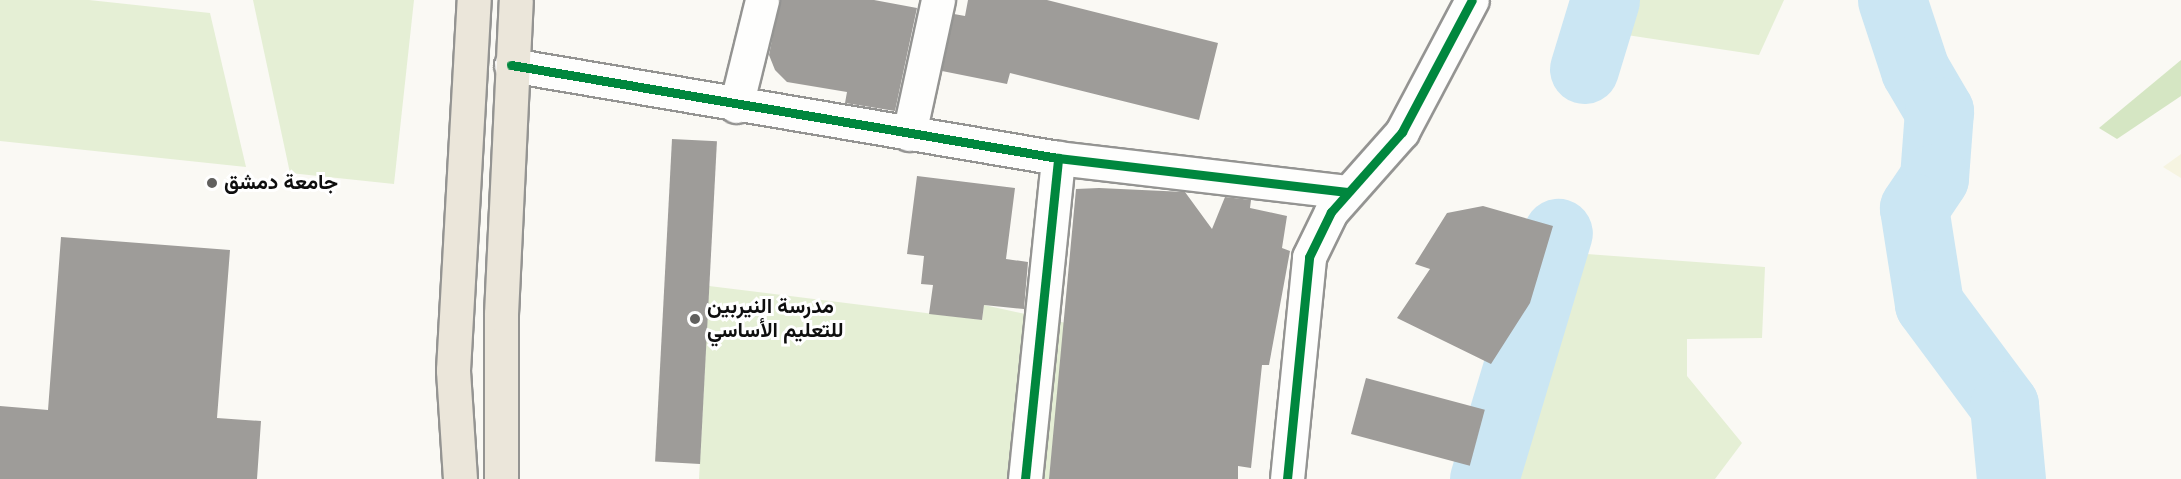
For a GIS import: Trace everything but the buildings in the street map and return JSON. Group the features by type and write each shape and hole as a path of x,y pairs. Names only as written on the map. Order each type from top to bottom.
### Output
{"main road":[{"path":"460,479 453,370 474,0"},
{"path":"501,479 511,65 516,0"}],"street":[{"path":"736,106 762,0"},
{"path":"909,134 938,0"},
{"path":"1287,479 1303,282 1318,234 1347,192 1402,132 1472,0"},
{"path":"511,65 736,106 1058,158 1347,192"},
{"path":"1025,479 1058,158"}],"shaded area":[{"path":"2181,154 2181,178 2163,167"}],"green space":[{"path":"0,0 89,0 210,13 246,167 0,141"},
{"path":"253,0 414,0 394,184 290,173"},
{"path":"1620,0 1784,0 1759,55 1607,32"},
{"path":"2181,60 2181,96 2117,139 2099,128"},
{"path":"1559,252 1765,267 1762,338 1687,339 1687,376 1742,443 1715,479 1492,479"},
{"path":"709,286 982,320 984,305 1066,323 1049,479 699,479"}],"waterway":[{"path":"1584,69 1605,0"},
{"path":"1892,0 1915,70 1939,111 1934,178 1914,208 1929,304 2004,405 2011,479"},
{"path":"1484,479 1558,233"}],"cycle path":[{"path":"1287,479 1309,257 1331,212 1402,132 1472,0"},
{"path":"511,65 1058,158 1347,192"},
{"path":"1025,479 1058,158"}],"place":[{"name":"جامعة دمشق","path":"212,183"},
{"name":"مدرسة النيربين للتعليم الأساسي","path":"695,319"}]}
